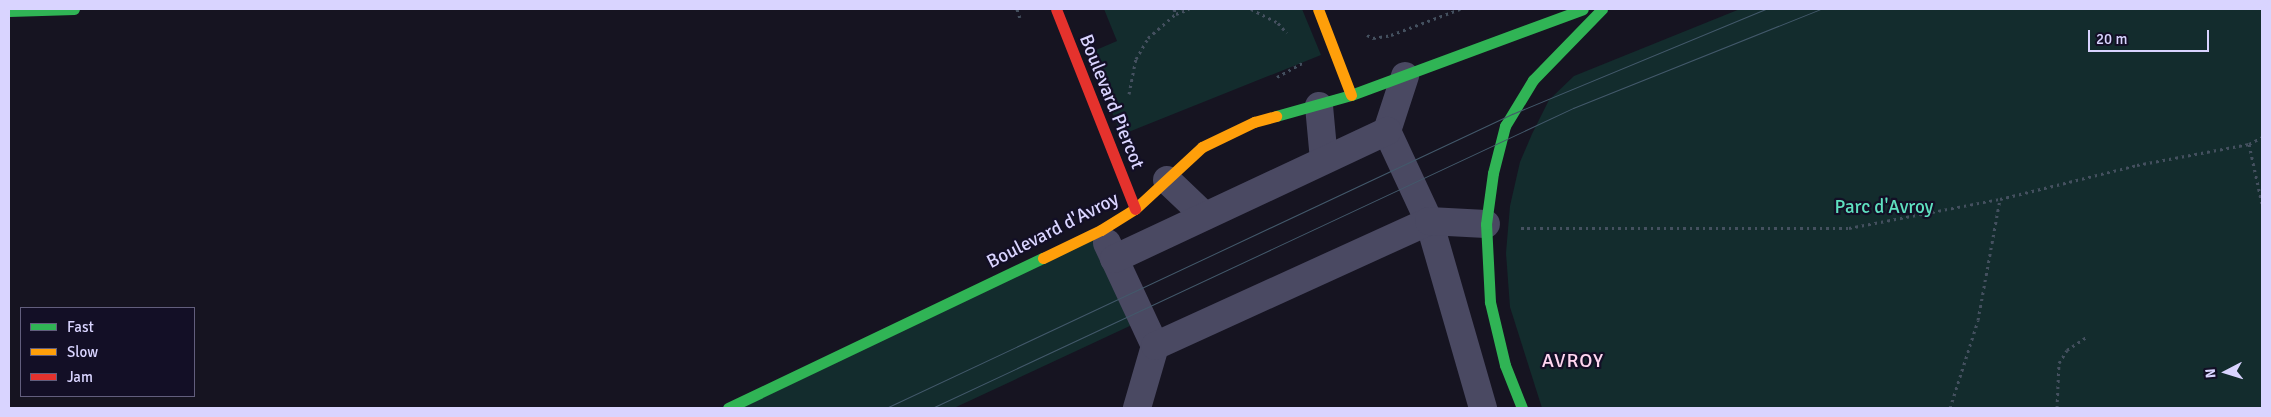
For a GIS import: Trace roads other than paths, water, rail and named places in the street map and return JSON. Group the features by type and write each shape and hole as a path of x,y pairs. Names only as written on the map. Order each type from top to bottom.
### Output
{"street":[{"path":"9,11 74,9"},
{"name":"Boulevard Piercot","path":"1056,9 1136,208"},
{"path":"1318,9 1351,95"},
{"name":"Boulevard d'Avroy","path":"728,408 1101,230 1136,208 1202,147 1227,134 1254,122 1319,106 1351,95 1583,9"},
{"path":"1522,408 1505,365 1490,302 1486,224 1493,173 1505,126 1533,80 1602,9"},
{"path":"1405,76 1387,131 1429,221 1483,408"},
{"path":"1319,106 1324,160"},
{"path":"1114,259 1387,131"},
{"path":"1167,180 1206,216"},
{"path":"1155,346 1429,221 1486,224"},
{"path":"1101,230 1155,346 1137,408"}],"tram line":[{"path":"886,408 1512,114 1766,9"},
{"path":"932,408 1573,108 1821,9"}],"district":[{"name":"AVROY","path":"1573,360"}],"park label":[{"name":"Parc d'Avroy","path":"1884,208"}]}
